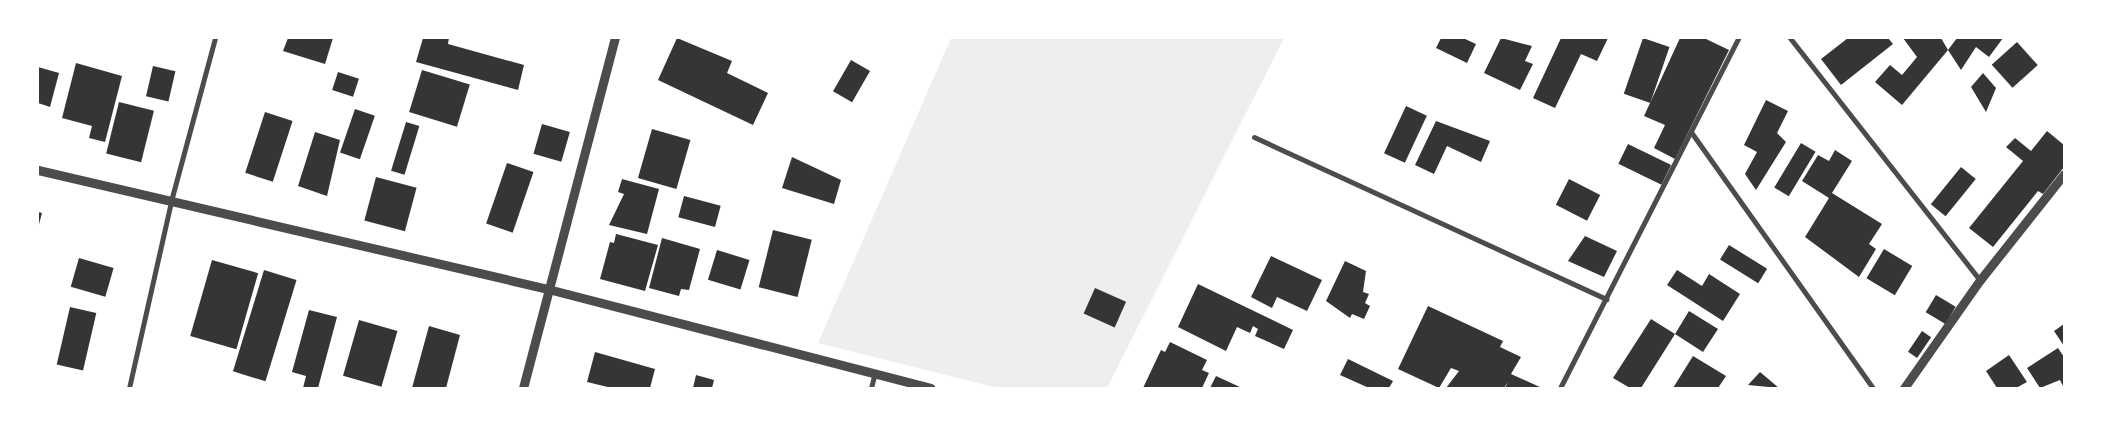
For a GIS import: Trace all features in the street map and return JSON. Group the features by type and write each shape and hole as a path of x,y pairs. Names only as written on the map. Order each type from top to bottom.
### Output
{"street":[{"path":"129,388 171,201 215,38"},
{"path":"523,388 615,38"},
{"path":"1560,388 1607,299 1738,38"},
{"path":"1790,38 1980,280"},
{"path":"1691,132 1873,388"},
{"path":"1254,137 1607,299"},
{"path":"38,170 548,289 875,372 930,388"},
{"path":"1904,388 1980,280 2064,174"},
{"path":"871,388 875,372"}],"shaded area":[{"path":"951,38 1284,38 1107,388 998,388 818,343"}],"building":[{"path":"288,38 333,38 325,64 283,51"},
{"path":"423,38 449,38 448,44 524,65 518,90 416,62"},
{"path":"677,38 732,61 727,73 768,93 753,125 658,80"},
{"path":"1441,38 1463,38 1476,44 1467,63 1436,48"},
{"path":"1501,38 1532,46 1525,61 1533,64 1520,90 1484,73"},
{"path":"1561,38 1608,38 1597,61 1581,54 1555,108 1533,98"},
{"path":"1643,38 1669,47 1650,103 1624,94"},
{"path":"1680,38 1704,38 1729,50 1675,159 1654,148 1665,125 1644,116"},
{"path":"1848,38 1888,38 1893,44 1841,85 1821,59"},
{"path":"1903,38 1941,38 1948,50 1902,105 1875,82 1890,65 1902,75 1917,57"},
{"path":"1957,38 2003,38 1989,57 1976,47 1961,70 1948,50"},
{"path":"2017,42 2038,65 2012,88 1992,65"},
{"path":"851,60 870,71 852,102 833,91"},
{"path":"76,63 122,76 105,142 89,138 92,126 62,118"},
{"path":"153,66 175,71 168,101 146,96"},
{"path":"38,67 59,73 50,107 38,103"},
{"path":"422,70 470,85 457,127 409,112"},
{"path":"338,72 359,79 353,97 332,90"},
{"path":"1983,73 1996,88 1986,112 1971,87"},
{"path":"1766,100 1788,111 1777,133 1786,142 1756,190 1745,174 1757,152 1744,145"},
{"path":"119,102 154,111 141,162 106,153"},
{"path":"1406,106 1427,116 1405,163 1384,153"},
{"path":"355,109 375,116 360,159 340,152"},
{"path":"265,112 293,121 273,182 245,173"},
{"path":"1436,121 1490,141 1481,162 1447,146 1434,174 1415,165"},
{"path":"406,122 419,126 404,175 391,171"},
{"path":"542,124 570,132 561,162 533,154"},
{"path":"652,129 690,140 676,189 638,178"},
{"path":"2047,131 2064,145 2064,167 2043,194 2038,191 1993,247 1969,228 2023,161 2006,147 2015,138 2031,151"},
{"path":"315,132 340,140 327,196 298,186"},
{"path":"1801,143 1816,152 1789,196 1774,188"},
{"path":"1628,144 1671,165 1661,185 1618,164"},
{"path":"1835,150 1852,161 1832,193 1882,224 1869,244 1876,249 1859,277 1805,237 1829,198 1802,181 1818,155 1829,161"},
{"path":"792,157 841,180 834,204 782,188"},
{"path":"507,163 533,172 513,233 486,224"},
{"path":"1961,167 1976,179 1946,216 1931,204"},
{"path":"376,177 417,188 405,231 364,220"},
{"path":"622,179 659,189 647,234 609,225 624,194 618,192"},
{"path":"1569,179 1600,195 1587,221 1556,205"},
{"path":"684,196 721,206 715,227 678,217"},
{"path":"38,212 42,213 38,228"},
{"path":"773,230 812,240 798,297 759,287"},
{"path":"616,234 658,245 645,291 600,279 610,242 614,243"},
{"path":"1585,236 1617,251 1604,277 1568,261"},
{"path":"662,238 700,249 689,290 681,289 679,296 649,288"},
{"path":"1729,245 1767,269 1758,283 1720,259"},
{"path":"1884,249 1912,266 1895,295 1866,278"},
{"path":"717,250 750,260 740,290 708,280"},
{"path":"1271,256 1322,280 1307,311 1277,297 1272,308 1251,297"},
{"path":"79,258 114,268 105,297 71,287"},
{"path":"212,260 258,273 236,349 190,336"},
{"path":"1345,261 1366,271 1363,292 1369,294 1365,303 1370,306 1364,319 1352,314 1350,318 1326,301"},
{"path":"264,270 297,280 266,381 233,371"},
{"path":"1677,270 1702,286 1709,274 1740,294 1723,321 1667,285"},
{"path":"1198,284 1293,330 1284,349 1255,336 1258,329 1253,326 1250,333 1237,327 1226,351 1178,327"},
{"path":"1095,288 1126,302 1115,327 1084,314"},
{"path":"1936,295 1956,307 1945,324 1926,312"},
{"path":"1428,306 1503,341 1500,347 1521,357 1511,374 1542,388 1505,388 1508,382 1504,388 1446,388 1459,371 1451,368 1439,388 1398,369"},
{"path":"70,307 96,313 83,371 57,364"},
{"path":"309,310 337,317 318,388 303,388 306,376 292,372"},
{"path":"1689,311 1718,329 1703,352 1675,334"},
{"path":"1651,319 1675,334 1641,388 1630,388 1613,378"},
{"path":"359,320 397,331 381,387 343,376"},
{"path":"2064,324 2064,346 2054,331"},
{"path":"429,326 460,335 446,388 412,388"},
{"path":"1922,331 1931,337 1917,358 1908,352"},
{"path":"1170,342 1207,360 1202,370 1209,373 1202,388 1143,388 1161,350 1165,352"},
{"path":"2058,348 2064,357 2064,388 2060,380 2040,388 2027,368"},
{"path":"595,352 655,369 650,388 612,388 587,382"},
{"path":"2009,355 2027,382 2016,388 1997,388 1986,371"},
{"path":"1693,356 1726,376 1718,388 1673,388"},
{"path":"1348,359 1393,381 1389,388 1369,388 1340,375"},
{"path":"1760,372 1779,388 1748,385"},
{"path":"696,375 714,380 712,388 693,388"},
{"path":"1216,376 1242,388 1210,388"}]}
